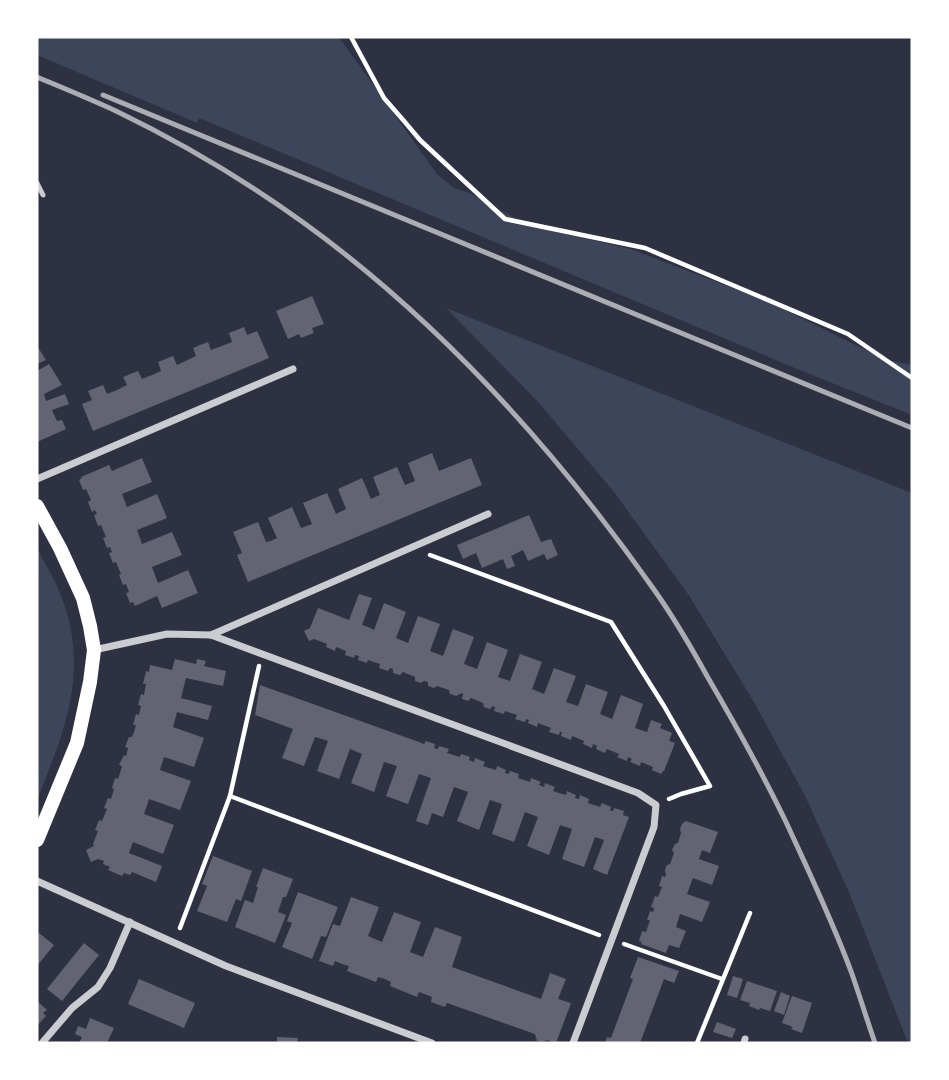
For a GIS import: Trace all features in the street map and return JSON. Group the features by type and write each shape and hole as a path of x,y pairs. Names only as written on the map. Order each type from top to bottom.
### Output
{"main road":[{"path":"37,506 61,548 83,598 94,650 77,743 37,840"}],"street":[{"path":"37,479 293,369"},
{"path":"211,635 488,514"},
{"path":"94,650 167,634 211,635 638,793 656,806 654,827 573,1043"},
{"path":"37,881 226,967 432,1043"},
{"path":"42,1043 72,1008 98,986 110,968 130,922"}],"lane":[{"path":"37,183 43,195"}],"path":[{"path":"351,37 384,98 420,140 505,219 645,248 848,334 912,378"},
{"path":"414,547 439,559 611,622 710,786 681,794 656,806"},
{"path":"174,943 230,796 262,655"},
{"path":"230,796 722,979"},
{"path":"697,1043 750,913"}],"shaded area":[{"path":"37,37 339,37 437,174 454,188 470,193 527,225 631,249 769,302 884,359 912,365 912,415 199,118 197,123 37,55"},
{"path":"446,308 912,493 912,1043 908,1043 849,892 805,796 755,704 690,597 614,492 540,404"},
{"path":"37,548 63,601 74,653 70,703 64,727 37,800"}],"building":[{"path":"312,296 324,324 312,328 314,333 301,338 299,334 288,339 276,311"},
{"path":"244,327 247,335 257,331 269,358 93,431 82,404 92,400 88,391 103,385 107,394 117,390 127,385 123,377 138,371 142,379 152,375 161,371 158,362 173,356 177,365 196,356 193,348 200,345 208,342 211,350 232,342 229,333"},
{"path":"37,346 46,360 37,364"},
{"path":"49,364 62,385 44,394 46,401 65,394 69,404 52,410 57,421 62,420 66,429 37,442 37,371"},
{"path":"432,453 439,471 471,458 482,485 248,582 237,555 242,553 233,532 258,522 266,542 271,541 277,538 268,518 292,507 301,528 312,524 303,503 327,493 336,514 346,509 338,489 362,478 371,499 380,495 373,477 397,467 405,485 415,481 408,463"},
{"path":"142,458 152,482 122,494 127,507 157,494 167,518 137,530 142,544 172,532 182,555 152,567 158,583 188,570 198,593 162,608 157,596 135,606 133,602 130,603 126,584 123,585 116,562 113,563 109,553 112,552 110,547 107,548 101,525 98,526 94,515 97,514 95,510 92,512 88,502 91,500 79,480 109,465 112,471"},
{"path":"529,515 541,542 551,539 558,555 547,560 544,554 528,561 523,550 511,556 515,566 507,569 503,559 482,568 476,553 463,559 457,545"},
{"path":"359,594 372,598 362,625 374,630 384,603 406,612 396,638 408,643 418,616 440,624 430,651 443,656 453,629 474,637 464,664 477,669 487,642 508,650 498,677 510,681 520,654 542,662 532,689 544,694 554,668 576,676 566,702 578,706 586,684 608,692 600,714 612,719 621,695 643,704 635,728 647,732 651,720 662,724 660,728 672,733 669,741 675,743 664,771 661,774 641,762 640,766 630,762 632,759 628,757 627,761 617,757 619,754 607,749 605,753 596,749 597,746 593,744 592,748 572,736 571,740 561,736 562,732 559,735 549,732 551,728 538,723 537,727 528,723 529,720 526,719 525,722 515,719 517,715 494,711 495,707 484,707 483,703 471,698 468,701 462,699 462,693 456,696 450,694 449,690 428,686 428,682 415,681 415,677 403,672 400,675 393,673 393,669 388,671 379,668 380,664 358,660 359,656 355,655 354,658 345,655 346,651 336,647 335,651 326,647 327,644 314,639 309,641 304,631 310,628 318,608 349,620"},
{"path":"175,659 196,664 197,659 206,661 204,666 226,671 223,686 186,678 181,698 212,706 208,720 177,712 173,727 204,738 194,767 164,757 160,770 191,781 180,810 149,799 144,814 174,825 163,854 133,842 129,853 162,866 156,882 132,872 122,876 108,870 110,867 103,864 104,861 98,859 91,862 86,850 94,846 98,831 95,830 107,809 104,808 108,798 111,799 115,778 118,779 122,766 119,765 124,755 126,756 128,748 125,747 134,732 136,725 133,725 141,706 138,705 141,694 144,695 146,671 149,672 150,665 172,670"},
{"path":"260,685 424,744 426,741 435,744 434,748 438,749 439,746 449,749 447,753 470,757 469,760 474,762 475,758 485,762 483,766 496,770 497,766 506,770 505,773 509,774 510,771 519,774 518,778 530,782 531,778 541,782 539,785 544,787 545,783 555,787 553,791 566,795 567,791 576,795 575,798 579,799 580,795 589,799 588,803 600,807 602,803 611,807 612,811 614,808 624,811 623,815 629,817 607,875 593,869 604,840 595,837 584,867 562,859 572,829 560,825 549,855 527,846 538,817 525,812 514,842 492,834 502,804 490,800 479,830 457,821 468,792 454,787 443,817 432,813 428,825 416,821 431,778 419,774 408,804 386,796 397,766 384,762 374,792 351,783 362,754 350,749 339,779 317,771 328,741 315,737 304,766 282,758 293,729 255,715"},
{"path":"686,821 718,832 710,853 702,850 699,859 719,866 712,885 693,878 687,894 710,902 702,922 680,914 676,927 686,931 679,948 669,945 666,953 639,941 642,931 646,932 650,911 653,912 654,908 651,907 662,887 659,886 662,876 666,875 665,870 674,853 672,850 678,843 680,829"},
{"path":"213,856 252,871 241,901 236,899 227,922 197,911 207,886 202,884"},
{"path":"263,868 293,879 278,912 286,915 275,943 235,927 245,900 253,903"},
{"path":"298,892 338,907 326,937 321,936 312,959 282,947 292,923 287,921"},
{"path":"351,897 379,907 368,936 382,942 394,912 421,922 410,952 423,957 435,927 462,937 452,967 541,999 550,973 566,979 558,999 571,1003 556,1043 537,1041 535,1034 447,1003 445,1007 431,1002 432,997 419,992 417,997 390,986 391,982 385,979 378,977 376,982 347,971 349,966 335,961 333,966 319,961 333,924 340,926"},
{"path":"39,933 54,945 37,966 37,935"},
{"path":"84,943 99,955 62,1001 47,989"},
{"path":"638,957 679,971 674,983 664,979 640,1043 605,1043 607,1037 611,1038 633,979 630,978"},
{"path":"733,976 743,979 737,998 727,995"},
{"path":"139,979 195,1003 184,1028 128,1004"},
{"path":"747,981 777,991 770,1011 759,1010 740,1000"},
{"path":"781,992 790,996 784,1015 774,1011"},
{"path":"792,996 812,1003 802,1033 782,1023"},
{"path":"37,1001 47,1010 43,1013 46,1016 37,1026"},
{"path":"90,1018 114,1028 107,1043 79,1043 82,1037 75,1034 78,1026 86,1029"},
{"path":"717,1022 736,1029 732,1038 713,1032"},
{"path":"277,1037 298,1038 297,1043 277,1043"}],"railway":[{"path":"37,77 116,111 164,136 282,207 355,262 403,303 495,392 537,440 578,489 655,591 738,730 786,822 829,916 875,1043"},
{"path":"103,95 912,428"}]}
